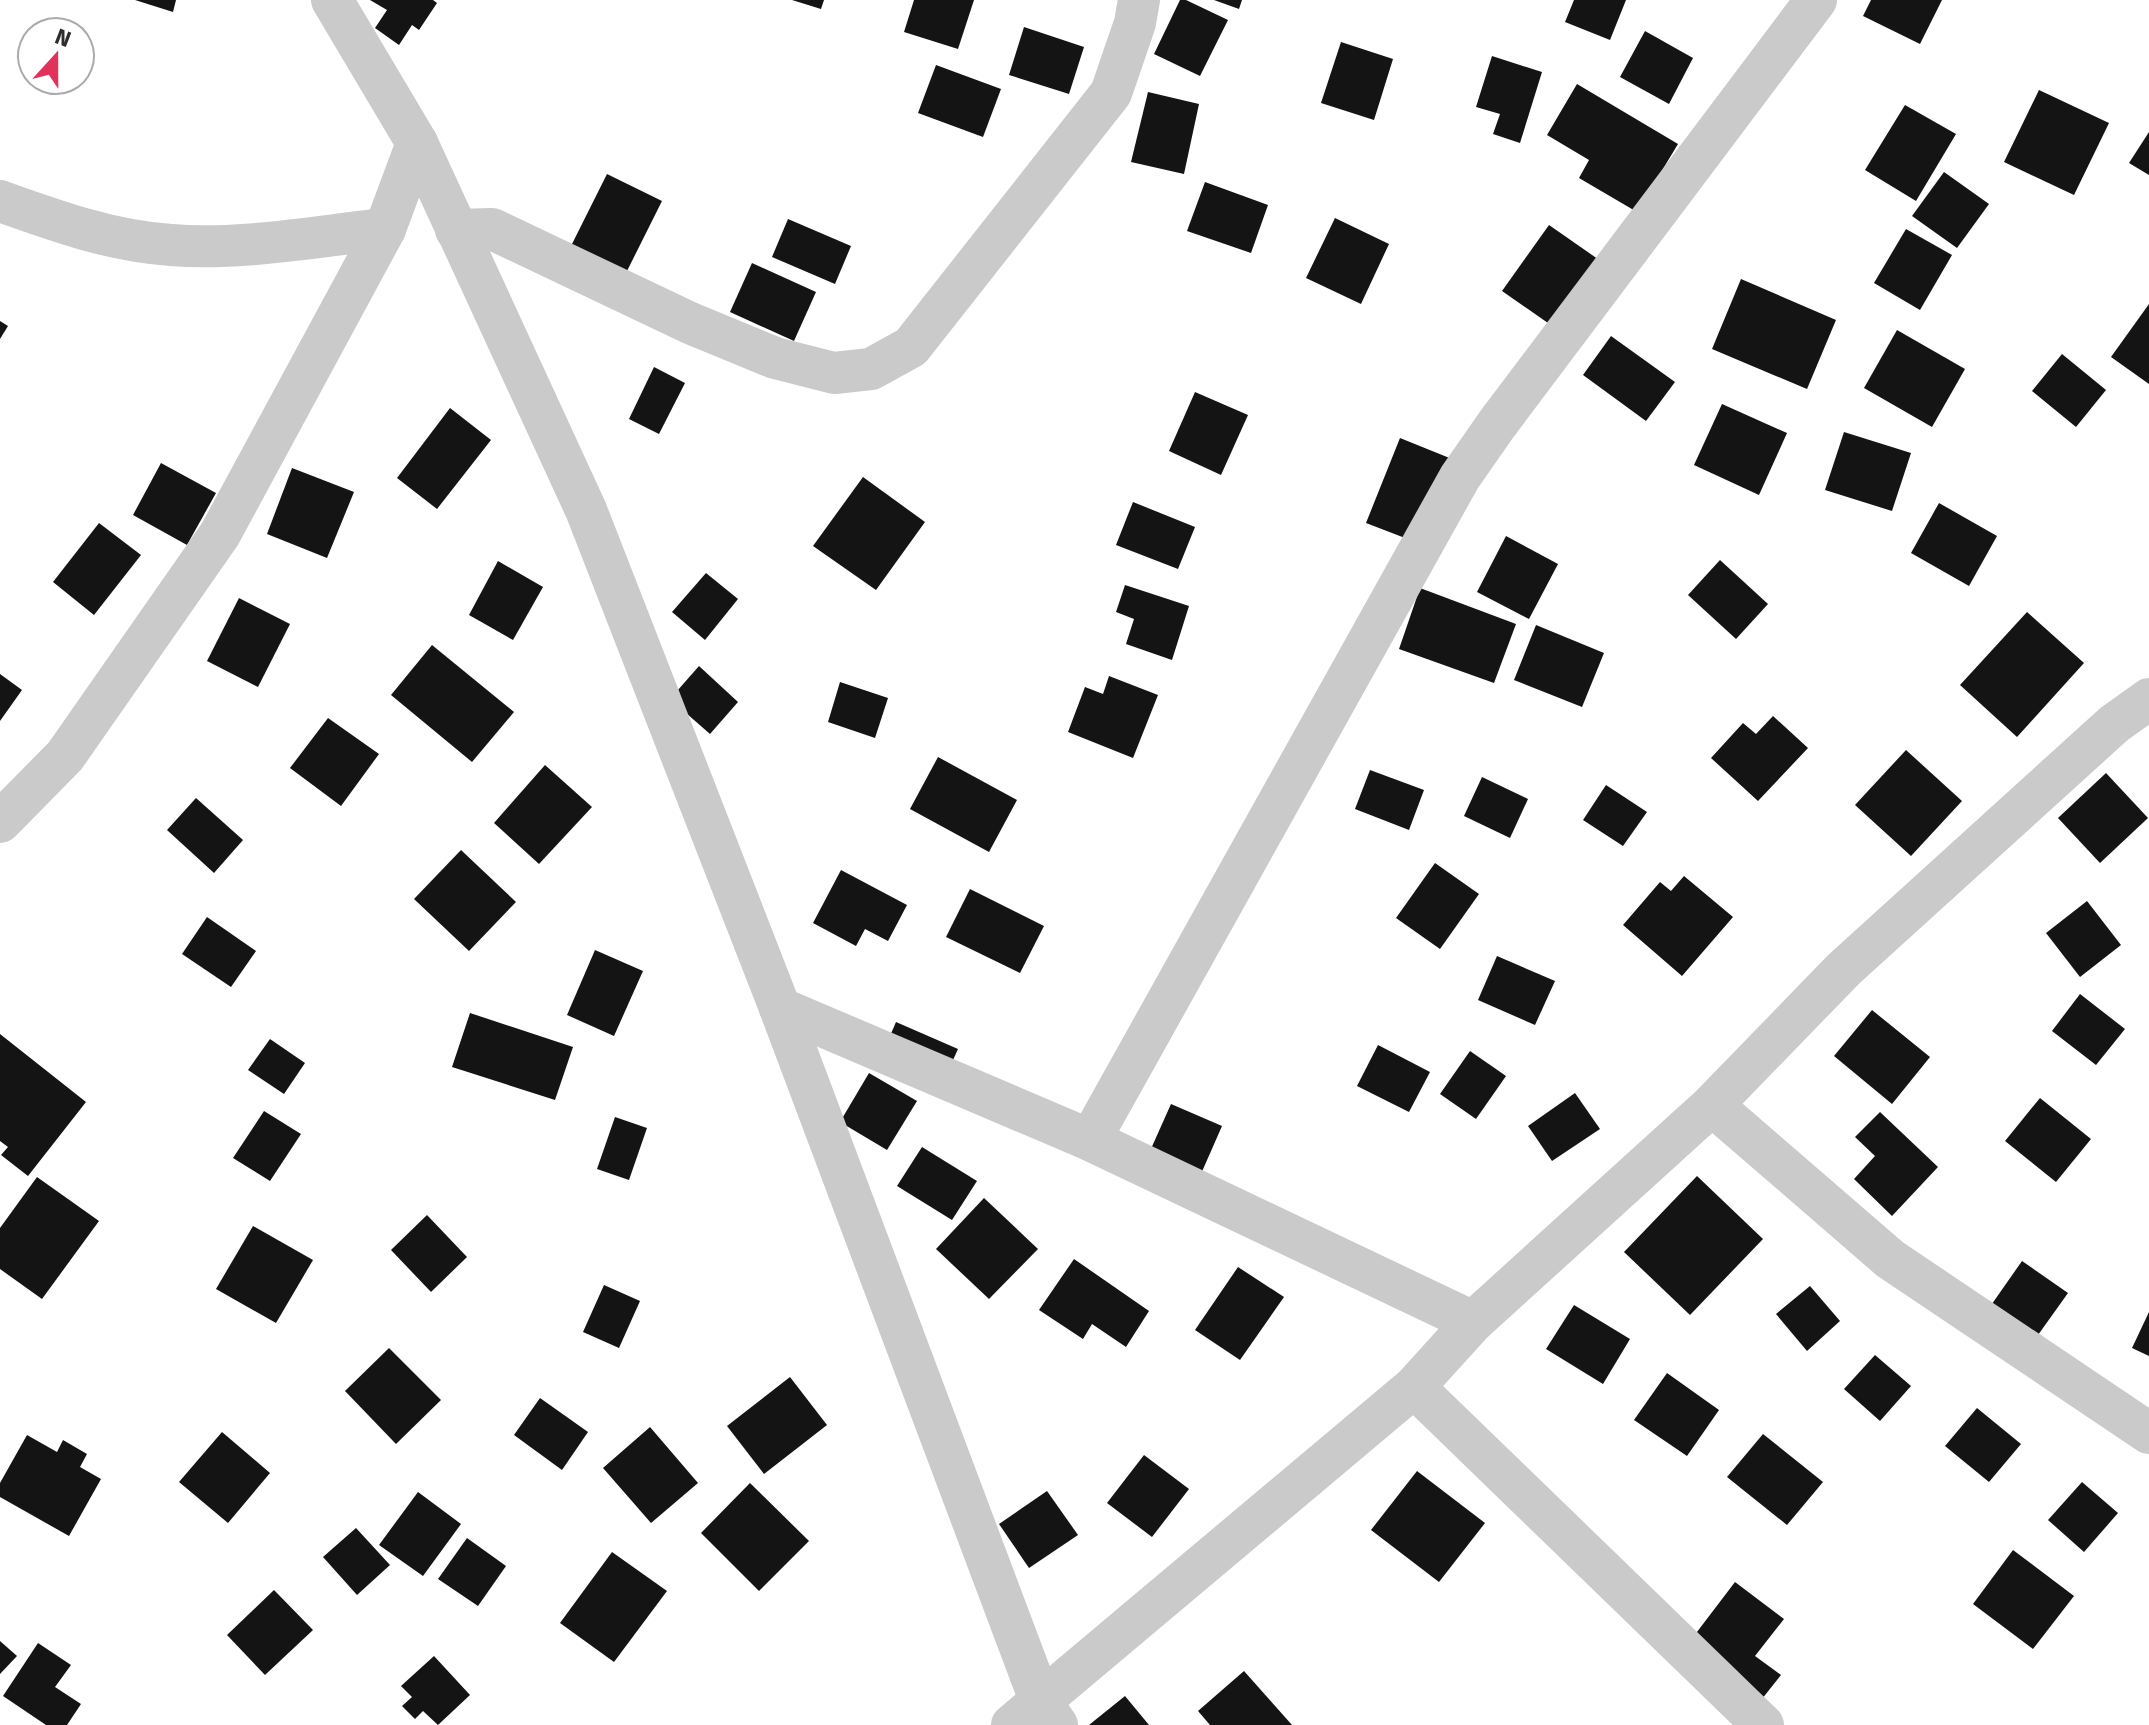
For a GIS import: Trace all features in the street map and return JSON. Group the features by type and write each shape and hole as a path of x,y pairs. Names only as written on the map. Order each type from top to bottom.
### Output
{"street":[{"path":"332,0 417,143 586,510 780,1008 1036,1717 1414,1387 1473,1322 1712,1105 1844,969 2114,724 2149,699"},
{"path":"456,230 492,229 690,323 775,358 834,373 871,369 911,347 1111,93 1135,23 1139,0"},
{"path":"1090,1140 1460,477 1816,0"},
{"path":"0,822 65,756 220,534 385,229 417,143"},
{"path":"0,201 78,230 172,245 260,243 385,229"},
{"path":"780,1008 1090,1140 1473,1322"},
{"path":"1712,1105 1890,1259 2149,1433"},
{"path":"1414,1387 1763,1725"}],"building":[{"path":"135,0 176,0 173,12"},
{"path":"370,0 433,0 437,3 419,30 412,25 399,45 375,28 387,10"},
{"path":"792,0 824,0 821,9"},
{"path":"914,0 974,0 958,49 904,32"},
{"path":"1180,0 1228,20 1200,76 1154,54"},
{"path":"1214,0 1242,0 1239,9"},
{"path":"1574,0 1626,0 1610,40 1565,22"},
{"path":"1871,0 1942,0 1920,44 1863,16"},
{"path":"1024,27 1084,47 1069,94 1009,75"},
{"path":"1645,31 1693,58 1669,104 1620,77"},
{"path":"1341,42 1393,59 1374,120 1321,103"},
{"path":"1492,56 1542,72 1520,143 1493,134 1500,114 1476,107"},
{"path":"936,65 1001,89 983,137 918,113"},
{"path":"1577,84 1678,144 1637,212 1579,178 1589,160 1547,135"},
{"path":"2039,90 2109,123 2074,195 2004,162"},
{"path":"1148,92 1199,104 1184,174 1131,162"},
{"path":"1905,105 1956,134 1916,201 1865,170"},
{"path":"2149,132 2149,175 2129,163"},
{"path":"1944,172 1989,204 1957,248 1912,216"},
{"path":"607,174 662,201 625,275 570,248"},
{"path":"1205,182 1268,205 1251,253 1187,231"},
{"path":"1335,218 1389,244 1361,304 1306,278"},
{"path":"788,219 851,246 835,284 772,257"},
{"path":"1549,225 1605,264 1558,330 1502,291"},
{"path":"1906,229 1952,255 1920,310 1874,283"},
{"path":"752,263 816,292 794,341 730,312"},
{"path":"1741,279 1836,320 1807,389 1712,349"},
{"path":"2149,304 2149,384 2111,357"},
{"path":"0,321 8,326 0,339"},
{"path":"1897,330 1965,369 1932,427 1864,388"},
{"path":"1611,336 1675,382 1646,421 1583,375"},
{"path":"2062,354 2106,390 2076,427 2032,391"},
{"path":"654,367 685,383 659,434 629,419"},
{"path":"1195,392 1248,415 1221,475 1169,451"},
{"path":"1722,404 1787,433 1759,495 1694,465"},
{"path":"450,408 491,440 437,509 397,478"},
{"path":"1844,432 1911,453 1892,511 1825,490"},
{"path":"1400,438 1452,459 1418,543 1366,523"},
{"path":"161,463 216,493 187,545 133,515"},
{"path":"292,468 354,492 327,558 267,534"},
{"path":"863,477 925,522 876,590 813,546"},
{"path":"1133,502 1195,527 1178,569 1116,545"},
{"path":"1939,503 1997,536 1969,586 1911,553"},
{"path":"99,523 141,555 94,615 53,582"},
{"path":"1506,536 1558,564 1529,619 1477,592"},
{"path":"1720,560 1768,604 1736,639 1688,595"},
{"path":"498,561 543,587 513,640 469,615"},
{"path":"706,573 738,599 705,640 672,612"},
{"path":"1125,585 1189,606 1172,660 1126,644 1134,619 1116,612"},
{"path":"1420,588 1516,624 1494,683 1399,649"},
{"path":"239,598 290,624 258,687 207,661"},
{"path":"2027,612 2084,663 2017,737 1960,685"},
{"path":"1536,625 1604,653 1582,707 1514,680"},
{"path":"432,645 514,712 472,762 391,695"},
{"path":"699,666 738,702 710,734 670,699"},
{"path":"0,674 22,690 0,721"},
{"path":"1109,676 1158,695 1133,758 1068,732 1085,687 1103,694"},
{"path":"840,682 888,698 875,738 828,722"},
{"path":"1773,716 1808,748 1758,801 1711,758 1743,723 1756,734"},
{"path":"328,718 379,754 341,806 290,768"},
{"path":"1906,750 1962,801 1911,856 1855,805"},
{"path":"938,757 1017,800 989,852 910,809"},
{"path":"545,765 592,807 539,864 494,823"},
{"path":"1370,770 1424,790 1409,830 1355,809"},
{"path":"2106,773 2148,818 2100,863 2058,818"},
{"path":"1482,777 1528,799 1510,838 1464,816"},
{"path":"1606,785 1647,812 1623,846 1583,820"},
{"path":"196,798 243,840 214,873 167,830"},
{"path":"461,850 516,902 469,951 414,899"},
{"path":"1435,863 1479,894 1440,949 1396,918"},
{"path":"841,870 907,905 888,941 865,929 856,946 813,923"},
{"path":"1684,876 1733,917 1682,976 1623,925 1660,882 1671,891"},
{"path":"970,889 1044,926 1020,973 946,937"},
{"path":"2087,901 2121,945 2080,977 2046,933"},
{"path":"207,917 256,951 231,987 182,954"},
{"path":"595,950 643,971 614,1036 567,1015"},
{"path":"1497,956 1555,981 1535,1025 1478,1000"},
{"path":"2080,994 2125,1029 2096,1065 2052,1031"},
{"path":"1872,1010 1930,1057 1892,1104 1834,1056"},
{"path":"470,1013 573,1047 555,1100 452,1067"},
{"path":"896,1022 958,1049 939,1091 878,1064"},
{"path":"0,1034 86,1102 28,1176 1,1155 8,1147 0,1141"},
{"path":"270,1039 305,1063 284,1094 248,1070"},
{"path":"1378,1045 1430,1072 1409,1112 1357,1086"},
{"path":"1470,1051 1506,1076 1476,1119 1440,1094"},
{"path":"869,1073 917,1101 887,1150 840,1122"},
{"path":"1575,1093 1600,1129 1552,1161 1528,1126"},
{"path":"2040,1098 2091,1139 2056,1182 2005,1141"},
{"path":"1171,1104 1222,1126 1197,1183 1146,1160"},
{"path":"264,1111 301,1134 270,1181 233,1158"},
{"path":"1880,1112 1938,1167 1892,1216 1854,1179 1875,1156 1855,1137"},
{"path":"615,1117 647,1128 629,1180 597,1169"},
{"path":"922,1147 977,1181 952,1220 897,1186"},
{"path":"1697,1176 1763,1239 1690,1315 1624,1252"},
{"path":"37,1177 99,1221 42,1299 0,1269 0,1228"},
{"path":"984,1198 1038,1249 989,1299 936,1249"},
{"path":"427,1215 467,1257 431,1292 391,1250"},
{"path":"253,1226 313,1260 276,1323 216,1289"},
{"path":"1074,1259 1149,1311 1126,1347 1092,1324 1083,1339 1039,1310"},
{"path":"2022,1261 2068,1293 2033,1342 1987,1311"},
{"path":"1238,1267 1284,1297 1240,1360 1195,1330"},
{"path":"604,1285 640,1301 619,1348 583,1332"},
{"path":"1810,1286 1840,1321 1807,1351 1776,1314"},
{"path":"1574,1305 1630,1339 1603,1384 1546,1349"},
{"path":"2149,1312 2149,1356 2132,1348"},
{"path":"389,1348 441,1400 396,1444 345,1391"},
{"path":"1875,1355 1911,1386 1880,1421 1844,1389"},
{"path":"1667,1373 1719,1410 1687,1456 1634,1420"},
{"path":"790,1377 827,1425 764,1474 727,1426"},
{"path":"540,1398 588,1432 562,1470 514,1435"},
{"path":"1977,1408 2021,1444 1989,1482 1945,1446"},
{"path":"650,1427 698,1483 651,1523 603,1468"},
{"path":"222,1432 270,1473 228,1523 179,1482"},
{"path":"1763,1434 1823,1482 1787,1525 1727,1477"},
{"path":"27,1435 57,1452 63,1440 87,1454 80,1467 101,1479 69,1536 0,1497 0,1483"},
{"path":"1144,1455 1189,1489 1152,1537 1107,1503"},
{"path":"1417,1471 1485,1523 1439,1582 1371,1530"},
{"path":"2082,1482 2118,1513 2084,1552 2048,1520"},
{"path":"750,1483 809,1541 759,1591 701,1533"},
{"path":"1047,1491 1078,1535 1029,1568 999,1524"},
{"path":"418,1492 461,1524 423,1576 379,1545"},
{"path":"356,1528 390,1565 357,1595 323,1557"},
{"path":"467,1538 506,1566 478,1606 438,1579"},
{"path":"2013,1550 2074,1596 2033,1649 1973,1604"},
{"path":"612,1552 667,1591 614,1662 560,1623"},
{"path":"1735,1582 1784,1619 1755,1656 1781,1675 1758,1704 1684,1649"},
{"path":"274,1590 313,1630 265,1675 227,1635"},
{"path":"0,1641 17,1656 0,1674"},
{"path":"38,1643 71,1665 55,1687 81,1704 67,1725 46,1725 3,1696"},
{"path":"434,1656 470,1695 438,1725 423,1711 415,1719 402,1706 412,1697 401,1686"},
{"path":"1244,1671 1292,1725 1210,1725 1198,1711"},
{"path":"1125,1696 1149,1725 1089,1725"}]}
